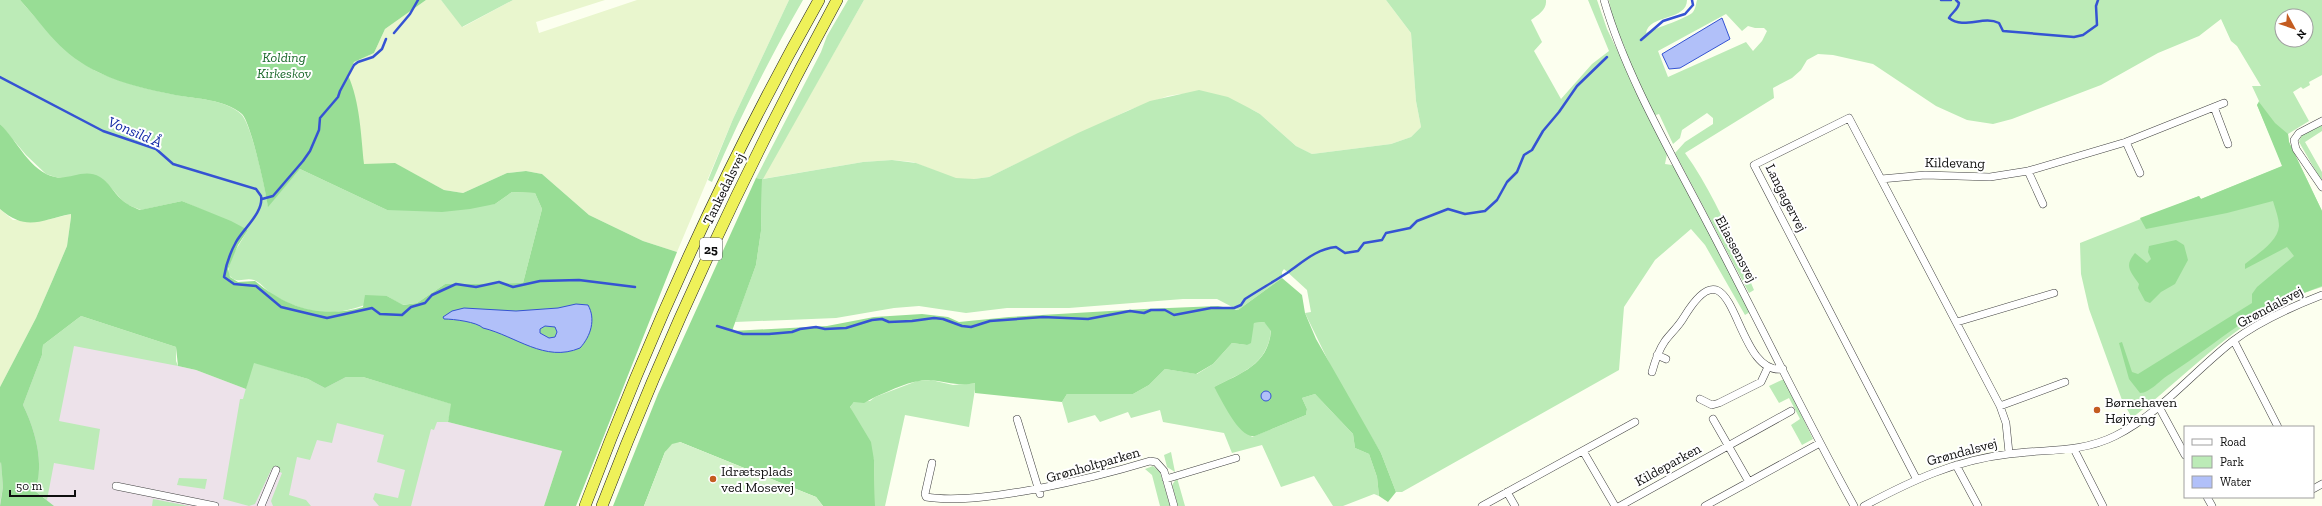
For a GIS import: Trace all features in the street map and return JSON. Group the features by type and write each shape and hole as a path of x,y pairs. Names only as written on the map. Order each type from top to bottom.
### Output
{"highway":[{"name":"Tankedalsvej","path":"585,506 621,416 690,256 749,134 819,0"},
{"name":"Tankedalsvej","path":"602,506 693,287 788,91 837,0"}],"street":[{"name":"Eliassensvej","path":"1604,0 1614,33 1637,84 1820,443 1854,506"},
{"name":"Kildevang","path":"1881,179 1925,175 1990,177 2028,170 2126,142 2224,103"},
{"path":"2214,107 2228,144"},
{"name":"Langagervej","path":"1916,478 1754,165 1849,118 2000,406 2006,423 2009,454"},
{"path":"2322,121 2299,133 2294,140 2296,149 2322,186"},
{"path":"2126,142 2140,173"},
{"path":"2028,170 2042,204"},
{"path":"1652,372 1657,355 1693,302 1702,293 1715,289 1726,298 1743,336 1768,367 1776,370 1783,369"},
{"path":"1957,322 2054,293"},
{"name":"Grøndalsvej","path":"1864,506 1916,478 1956,465 2009,454 2074,450 2115,436 2159,407 2234,341 2266,320 2321,298"},
{"name":"Grøndalsvej","path":"2234,341 2277,426"},
{"path":"1657,355 1666,359"},
{"path":"1700,399 1712,404 1719,403 1761,382 1768,367"},
{"path":"2000,406 2065,382"},
{"path":"2159,407 2184,454"},
{"name":"Kildeparken","path":"1620,506 1791,411"},
{"name":"Grønholtparken","path":"1017,419 1040,494"},
{"path":"1714,419 1749,482"},
{"path":"1482,506 1635,422"},
{"path":"1705,506 1820,443"},
{"path":"1583,450 1615,506"},
{"path":"2074,450 2103,506"},
{"path":"1166,479 1236,458"},
{"name":"Grønholtparken","path":"1000,503 1040,494 1150,461 1156,462 1162,467 1174,506"},
{"path":"932,463 925,494 926,497 962,505 986,504"},
{"path":"1956,465 1978,506"},
{"path":"262,506 276,470"},
{"path":"116,486 215,506"},
{"path":"1507,492 1515,506"}],"shaded area":[{"path":"81,316 178,366 196,370 246,389 346,377 448,422 562,451 544,506 0,506 0,464 42,355"}],"green space":[{"path":"0,0 20,0 68,51 100,73 147,88 176,95 218,102 227,105 241,114 245,120 253,143 268,206 300,169 387,210 495,204 512,192 535,193 542,209 523,283 445,284 417,303 402,305 387,296 344,311 319,312 306,309 276,297 260,283 254,280 235,280 229,275 229,265 248,230 182,201 141,210 128,205 106,182 55,177 46,174 26,155 0,124"},
{"name":"Kolding Kirkeskov","path":"20,0 426,0 385,29 374,53 354,62 348,75 358,107 364,164 395,163 444,190 463,193 507,173 526,171 542,174 589,215 643,241 677,252 576,506 544,506 562,451 448,422 451,404 363,377 346,377 325,388 308,379 254,363 246,389 196,370 178,366 176,347 81,316 43,345 42,355 23,405 37,444 39,472 35,491 54,506 0,506 3,487 1,462 0,464 0,387 36,318 67,246 71,214 42,221 26,222 10,216 0,209 0,124 24,155 38,169 46,174 55,177 67,177 83,174 94,175 100,177 106,182 118,197 130,206 140,210 182,201 231,221 248,230 238,245 228,269 230,277 238,282 255,281 280,298 306,309 333,312 363,307 365,295 387,296 403,305 417,303 445,284 523,283 542,209 535,193 512,192 495,204 470,209 442,212 387,210 300,169 268,207 254,143 246,120 242,114 219,102 146,89 118,80 86,66 64,50"},
{"path":"426,0 441,0 463,27 513,0 605,0 536,22 539,33 637,0 789,0 733,119 677,252 643,241 589,215 542,174 526,171 507,173 463,193 444,190 396,164 363,164 359,120 348,75 354,62 374,53 385,29"},
{"path":"441,0 513,0 462,27"},
{"path":"789,0 803,0 778,44 755,90 712,182 708,180 733,119"},
{"path":"848,0 864,0 763,179 863,162 892,160 916,163 956,178 974,179 989,177 1078,133 1150,101 1199,90 1228,97 1260,114 1296,146 1312,154 1391,144 1411,137 1421,127 1416,101 1411,33 1386,0 1546,0 1544,9 1531,20 1542,42 1534,51 1561,99 1592,64 1609,51 1588,0 1597,0 1607,29 1620,56 1626,50 1613,21 1609,0 1687,0 1685,7 1681,11 1675,15 1654,23 1649,27 1646,33 1690,14 1694,10 1697,0 2322,0 2322,75 2309,82 2310,85 2303,89 2301,87 2293,92 2309,121 2288,134 2289,142 2322,211 2322,287 2294,297 2268,310 2244,326 2221,343 2132,418 2122,400 2089,309 2081,274 2080,243 2199,196 2201,199 2283,166 2257,105 2259,101 2252,86 2261,86 2237,46 2231,41 2221,19 2199,36 2158,53 2101,85 2012,119 1993,124 1967,120 1936,106 1873,64 1833,55 1818,54 1807,60 1801,70 1792,78 1773,88 1774,98 1685,153 1715,202 1731,237 1754,290 1749,293 1675,153 1685,142 1713,124 1713,118 1707,113 1682,130 1680,138 1673,144 1659,114 1649,117 1667,154 1665,164 1672,165 1675,168 1750,312 1745,315 1705,245 1691,229 1655,260 1624,307 1619,370 1402,492 1396,492 1381,453 1339,383 1305,313 1311,312 1307,290 1284,269 1282,272 1282,278 1238,310 1217,299 1183,299 1069,308 1007,308 966,313 919,306 894,308 836,318 735,322 756,265 761,231 762,179 756,178 821,52 827,36","holes":["1726,14 1742,31 1748,26 1764,28 1767,31 1762,41 1753,51 1746,42 1668,77 1658,51"]},
{"path":"864,0 1386,0 1411,33 1416,101 1421,127 1411,137 1391,144 1312,154 1296,146 1260,114 1251,109 1180,94 1168,96 1129,110 989,177 956,179 913,162 892,160 863,162 762,179"},
{"path":"2259,102 2275,123 2288,134 2289,142 2322,211 2322,286 2295,296 2252,317 2167,376 2148,391 2140,393 2129,379 2119,343 2122,342 2132,372 2138,374 2252,303 2252,294 2257,287 2294,256 2287,247 2245,269 2245,264 2266,248 2278,232 2279,226 2273,201 2227,213 2146,229 2140,218 2199,196 2201,199 2282,166 2257,105"},
{"path":"2322,124 2322,131 2305,142 2322,172 2322,182 2299,142 2302,134"},
{"path":"756,178 762,179 761,231 756,265 732,331 827,326 874,317 922,314 948,317 959,322 1009,317 1144,309 1218,306 1238,310 1282,278 1302,295 1305,313 1316,339 1381,453 1396,492 1388,502 1379,496 1377,477 1369,454 1355,448 1353,434 1315,394 1302,398 1307,409 1306,415 1255,436 1249,435 1237,425 1214,387 1243,372 1259,360 1269,343 1271,331 1264,322 1254,323 1251,343 1247,345 1232,343 1213,364 1196,374 1165,369 1149,385 1133,394 1067,394 1062,402 975,393 975,383 958,384 922,380 901,386 864,403 854,402 850,407 871,442 874,460 875,506 823,506 816,497 680,442 665,452 644,506 613,506 658,394"},
{"path":"0,209 13,220 47,220 71,214 71,217 67,246 36,318 0,387"},
{"path":"2176,240 2184,245 2188,260 2175,284 2161,292 2150,303 2145,301 2138,288 2139,284 2131,272 2129,265 2132,258 2135,253 2147,263 2151,259 2148,252 2149,246"},
{"path":"81,316 176,347 176,361 178,366 74,346 59,421 100,429 94,470 54,463 47,500 35,491 39,472 37,444 23,405 42,355 43,345"},
{"path":"1264,322 1271,330 1269,342 1265,352 1259,360 1243,372 1214,387 1252,437 1306,415 1307,409 1302,398 1315,394 1353,434 1355,448 1369,454 1377,477 1379,496 1374,494 1343,506 1333,506 1314,476 1281,487 1262,445 1232,453 1224,433 1163,422 1160,410 1131,418 1128,412 1100,422 1095,415 1068,423 1062,402 1067,394 1133,394 1149,385 1165,369 1197,374 1213,364 1232,343 1247,345 1254,323"},
{"path":"253,362 308,379 325,388 346,377 363,377 452,404 448,422 437,422 434,430 431,429 411,506 379,506 373,499 375,493 398,498 405,470 377,462 384,435 337,423 332,443 317,440 310,460 297,457 289,495 306,500 311,506 273,506 271,501 282,473 272,468 255,504 249,506 223,499 240,399 243,399"},
{"path":"1784,379 1813,439 1802,445 1791,425 1800,419 1789,398 1779,403 1769,386"},
{"path":"931,380 953,385 976,383 969,427 905,415 885,506 875,506 874,460 850,407 854,402 870,401 875,397 917,381"},
{"name":"Idrætsplads ved Mosevej","path":"680,442 816,497 823,506 644,506 665,452 672,444"},
{"path":"1171,452 1175,472 1167,467 1164,455"},
{"path":"1,461 3,487 0,503 0,464"},
{"path":"1153,466 1160,472 1170,506 1160,506 1152,475 1145,469"},
{"path":"179,478 207,479 205,489 177,485"},
{"path":"1177,478 1185,506 1178,506 1172,485"},
{"path":"153,499 189,506 152,506"}],"water":[{"path":"1722,18 1730,39 1680,68 1669,69 1662,54"},
{"path":"576,304 588,305 592,316 592,322 587,338 580,348 567,352 543,350 531,347 476,324 459,320 444,319 443,317 452,311 464,308 516,311 558,308","holes":["545,326 555,327 557,332 555,337 549,338 540,333 540,329"]},
{"path":"1266,391 1271,396 1266,401 1261,396"}],"waterway":[{"path":"394,33 410,14 418,0"},
{"path":"1641,40 1663,21 1685,14 1693,5 1692,0"},
{"path":"1941,0 1951,0"},
{"path":"1956,0 1959,3 1949,18 1961,23 1993,21 1999,23 2003,31 2074,37 2083,35 2097,25 2096,6 2098,0"},
{"path":"262,199 273,196 310,151 319,130 320,118 338,97 354,65 358,62 373,57 382,49 386,39"},
{"path":"717,326 743,334 769,334 792,332 800,329 816,327 825,329 846,328 872,320 882,319 889,322 934,318 971,327 990,321 1043,317 1088,319 1130,311 1144,313 1151,310 1165,310 1174,315 1211,308 1234,308 1241,305 1245,299 1322,250 1336,247 1345,253 1358,251 1364,243 1382,240 1386,233 1410,228 1417,221 1448,209 1465,214 1485,211 1497,200 1507,182 1517,172 1524,155 1532,150 1543,131 1559,112 1577,86 1607,57"},
{"name":"Vonsild Å","path":"0,77 103,131 156,149 173,164 256,189 261,196 261,202 257,214 234,246 227,263 224,277 234,284 256,286 281,307 327,318 372,308 380,314 402,315 411,307 425,303 432,295 456,284 476,287 499,282 513,287 540,281 579,280 635,287"}],"place":[{"name":"Børnehaven Højvang","path":"2097,410"},
{"name":"Idrætsplads ved Mosevej","path":"713,479"}]}
